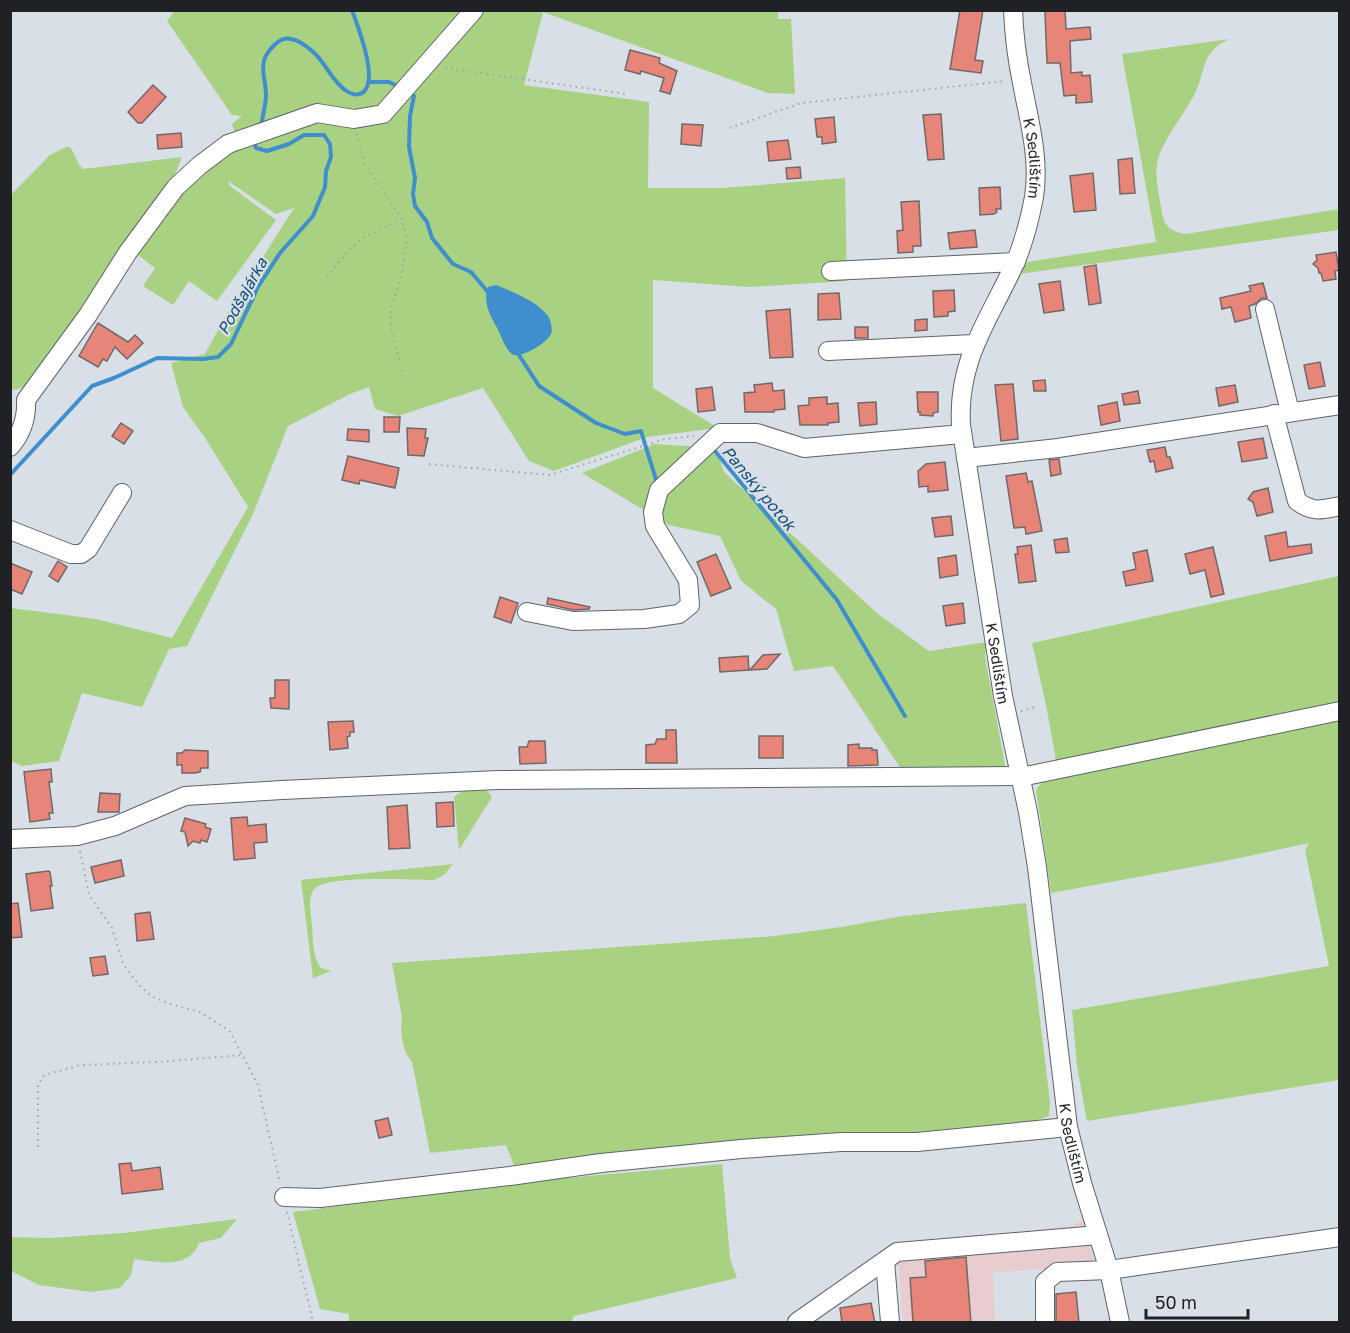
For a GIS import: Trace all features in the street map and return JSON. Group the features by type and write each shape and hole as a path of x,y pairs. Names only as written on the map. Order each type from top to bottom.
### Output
{"street":[{"path":"10,447 18,438 27,413 18,396 88,315 128,252 176,187 228,144 317,113 354,119 383,114 474,10"},
{"name":"K Sedlištím","path":"1013,10 1021,80 1035,154 1036,180 1028,222 1016,262 974,344 962,392 960,415 1003,696 1021,776 1037,867 1068,1127 1082,1184 1109,1270 1120,1323"},
{"path":"831,271 1016,262"},
{"path":"1265,309 1297,501 1308,509 1323,510 1340,506"},
{"path":"828,351 974,344"},
{"path":"966,458 1058,448 1340,405"},
{"path":"527,612 573,621 644,619 679,614 690,605 688,580 655,526 653,512 659,490 720,433 757,433 804,448 962,434"},
{"path":"10,531 71,554 81,554 88,549 122,493"},
{"path":"10,840 77,836 115,826 185,796 498,780 1021,776 1340,711"},
{"path":"284,1197 320,1198 601,1163 741,1149 841,1142 917,1142 1068,1127"},
{"path":"797,1323 897,1252 1098,1235"},
{"path":"1045,1323 1045,1282 1057,1272 1109,1270 1340,1237"},
{"path":"885,1261 890,1323"}],"path":[{"path":"427,66 627,94"},
{"path":"730,128 801,103 1021,80"},
{"path":"354,119 365,164 402,219 407,239 402,273 391,310 391,329 403,375"},
{"path":"327,277 351,248 363,238 402,219"},
{"path":"429,464 550,475 665,439 720,433"},
{"path":"77,836 89,895 112,928 123,964 151,996 200,1012 229,1030 258,1085 313,1323"},
{"path":"38,1147 38,1085 44,1075 81,1065 242,1055"}],"shaded area":[{"path":"1083,1219 1095,1264 993,1273 995,1322 903,1322 897,1244 1072,1226"}],"green space":[{"path":"778,10 778,19 791,19 795,94 768,93 543,12 524,85 649,102 648,188 723,188 845,178 847,281 749,287 653,280 653,388 718,428 647,437 554,471 529,461 483,388 398,416 375,409 369,387 350,394 288,426 253,514 187,646 169,649 142,707 82,693 59,761 22,766 11,761 11,608 96,619 172,638 248,507 183,407 171,363 205,354 225,317 294,208 276,214 228,181 230,186 276,220 217,301 189,281 173,305 143,286 155,268 134,252 174,196 221,159 238,149 232,124 242,116 232,115 167,21 174,11"},
{"path":"1229,39 1209,55 1196,91 1159,156 1157,181 1165,222 1171,229 1186,234 1339,209 1339,230 1019,274 1027,262 1156,242 1122,54"},
{"path":"70,147 83,169 182,157 171,184 30,385 14,390 11,389 11,195 50,155"},
{"path":"655,444 716,448 724,472 878,614 929,651 987,642 985,657 1006,770 901,769 833,666 794,671 776,609 741,581 720,536 669,525 582,473"},
{"path":"1339,576 1339,705 1057,765 1032,643"},
{"path":"1339,717 1339,1080 1087,1121 1077,1066 1072,1010 1329,966 1305,850 1309,843 1051,893 1036,790 1044,779"},
{"path":"468,787 485,789 492,797 459,850 454,797"},
{"path":"453,864 444,875 434,880 336,881 315,888 310,905 314,953 321,968 331,971 313,978 301,880"},
{"path":"1026,903 1050,1102 1049,1116 1031,1123 958,1130 816,1137 514,1165 506,1145 430,1153 412,1062 403,1041 402,1018 392,963 775,936 903,916"},
{"path":"722,1164 730,1258 737,1278 574,1316 571,1322 349,1322 349,1314 320,1309 293,1212 544,1180"},
{"path":"237,1219 221,1238 199,1243 194,1252 180,1261 134,1259 131,1275 120,1288 91,1292 39,1285 11,1271 11,1237 50,1238 124,1233"}],"water":[{"path":"496,285 531,301 548,316 552,332 545,341 521,355 512,354 509,351 486,303 488,287"}],"building":[{"path":"960,10 983,10 975,60 983,61 981,73 950,69"},
{"path":"1065,10 1066,29 1090,27 1091,39 1070,41 1071,73 1082,72 1082,76 1090,75 1092,102 1076,103 1076,95 1064,96 1060,63 1047,63 1045,12"},
{"path":"630,50 660,58 659,63 677,71 670,94 660,91 664,78 641,71 640,74 625,70"},
{"path":"153,85 166,97 142,123 138,123 128,112"},
{"path":"941,114 944,159 928,160 923,115"},
{"path":"834,117 836,142 822,144 822,137 817,137 815,119"},
{"path":"682,124 703,125 701,146 681,144"},
{"path":"181,133 182,147 158,149 157,135"},
{"path":"788,140 791,159 769,161 767,142"},
{"path":"1132,158 1135,193 1120,194 1118,160"},
{"path":"800,167 801,178 787,179 786,168"},
{"path":"1093,173 1096,210 1074,212 1070,176"},
{"path":"1000,187 1001,209 996,209 997,212 994,214 980,215 979,188"},
{"path":"919,201 921,246 913,246 913,252 898,253 897,231 903,230 901,202"},
{"path":"975,230 977,247 950,249 948,233"},
{"path":"1336,252 1339,270 1335,271 1336,279 1323,281 1321,273 1313,264 1317,260 1316,255"},
{"path":"1096,265 1101,303 1089,305 1084,267"},
{"path":"1060,281 1064,310 1044,313 1039,284"},
{"path":"1263,283 1267,298 1262,298 1249,306 1251,318 1235,322 1231,307 1222,309 1220,298 1251,291 1249,286"},
{"path":"954,290 955,311 948,312 948,316 934,317 933,291"},
{"path":"839,293 841,319 818,320 818,294"},
{"path":"790,309 793,357 770,358 766,311"},
{"path":"927,319 927,330 915,331 915,320"},
{"path":"98,323 128,342 135,335 143,343 127,359 115,347 107,361 103,359 98,367 79,356"},
{"path":"855,327 868,327 868,338 855,338"},
{"path":"1320,362 1325,386 1309,389 1304,365"},
{"path":"1045,380 1046,391 1034,391 1033,381"},
{"path":"772,383 773,391 784,390 785,409 774,410 774,412 745,412 744,393 755,392 754,385"},
{"path":"1013,384 1018,439 1001,441 995,385"},
{"path":"1235,385 1238,402 1219,406 1216,388"},
{"path":"712,387 715,410 698,412 696,389"},
{"path":"1138,391 1140,403 1124,405 1122,394"},
{"path":"917,392 938,392 938,412 933,413 933,416 920,415"},
{"path":"827,397 827,404 838,403 839,422 828,423 828,425 800,425 798,406 809,405 809,398"},
{"path":"876,402 877,424 860,426 858,403"},
{"path":"1117,402 1120,421 1101,425 1098,406"},
{"path":"384,417 400,417 399,432 384,432"},
{"path":"121,423 133,431 124,444 112,436"},
{"path":"407,428 426,429 425,438 428,438 424,456 408,455"},
{"path":"348,429 369,430 369,442 347,440"},
{"path":"1263,438 1267,458 1242,462 1238,442"},
{"path":"1165,447 1173,468 1156,472 1154,461 1150,462 1147,450"},
{"path":"348,456 399,468 395,488 360,480 359,484 342,480"},
{"path":"1059,459 1061,474 1051,476 1049,460"},
{"path":"945,462 948,490 928,492 928,486 919,487 918,471 926,464"},
{"path":"1026,473 1028,482 1032,481 1042,531 1026,534 1025,527 1014,528 1006,476"},
{"path":"1268,488 1273,512 1257,516 1253,502 1248,499 1253,492"},
{"path":"951,516 953,535 935,537 932,518"},
{"path":"1286,532 1288,547 1311,544 1312,553 1270,561 1265,536"},
{"path":"1067,538 1069,552 1056,553 1054,540"},
{"path":"1031,545 1036,581 1019,583 1015,554 1018,554 1017,547"},
{"path":"1213,547 1224,594 1211,597 1205,570 1190,574 1185,554"},
{"path":"1147,550 1153,581 1126,586 1123,572 1136,569 1133,553"},
{"path":"716,554 731,588 711,596 697,562"},
{"path":"956,555 958,575 940,578 938,558"},
{"path":"58,561 67,567 58,582 49,576"},
{"path":"10,563 32,572 22,594 10,589"},
{"path":"500,597 518,603 511,623 494,617"},
{"path":"548,598 590,607 574,610 547,604"},
{"path":"963,603 965,623 946,626 943,606"},
{"path":"780,654 767,669 750,670 763,655"},
{"path":"748,656 749,670 720,672 719,658"},
{"path":"275,680 289,680 289,709 271,708 270,698 275,698"},
{"path":"353,721 354,732 350,732 350,736 347,737 348,748 330,750 328,722"},
{"path":"666,730 676,730 677,763 646,763 646,745 655,744 657,739 666,739"},
{"path":"759,736 783,736 783,758 759,758"},
{"path":"529,741 545,741 546,763 520,764 519,747 527,747"},
{"path":"859,744 859,748 877,750 878,765 848,766 848,745"},
{"path":"185,750 208,751 208,768 201,768 200,772 182,773 182,765 177,765 177,753"},
{"path":"51,769 52,782 49,782 53,813 49,813 50,819 30,822 24,772"},
{"path":"100,793 120,794 119,812 98,812"},
{"path":"453,802 454,826 437,827 436,803"},
{"path":"407,805 410,848 389,849 387,807"},
{"path":"247,817 248,826 266,824 267,842 254,843 255,858 234,860 231,818"},
{"path":"185,818 206,824 205,827 211,829 207,842 193,841 188,846 185,832 181,831"},
{"path":"121,860 124,876 95,883 91,867"},
{"path":"48,871 52,886 50,886 53,908 31,911 26,874"},
{"path":"18,903 22,937 10,938 10,904"},
{"path":"150,912 154,939 137,941 135,914"},
{"path":"105,956 108,974 93,976 90,958"},
{"path":"388,1118 392,1135 379,1138 375,1121"},
{"path":"131,1163 132,1171 160,1167 163,1189 122,1194 119,1164"},
{"path":"966,1257 971,1323 913,1323 910,1278 926,1277 925,1261"},
{"path":"1076,1292 1079,1323 1056,1323 1056,1294"},
{"path":"871,1303 875,1323 842,1323 840,1308"}],"waterway":[{"name":"Podšajárka","path":"259,126 262,122 266,98 263,64 272,47 282,40 300,42 319,58 338,84 349,93 360,94 367,87 369,78 366,54 352,10"},
{"name":"Panský potok","path":"370,82 389,82 401,88"},
{"name":"Panský potok","path":"411,93 414,96 410,116 409,147 415,178 413,194 415,206 427,222 432,238 453,264 471,272 488,292"},
{"name":"Podšajárka","path":"10,475 92,386 157,358 218,357 231,344 258,287 280,253 313,216 325,187 326,171 331,157 330,144 324,135 304,135 289,144 267,151 256,148 253,140"},
{"name":"Panský potok","path":"517,352 539,386 596,423 625,434 641,431 658,482"},
{"name":"Panský potok","path":"710,450 715,451 837,600 905,716"}]}
